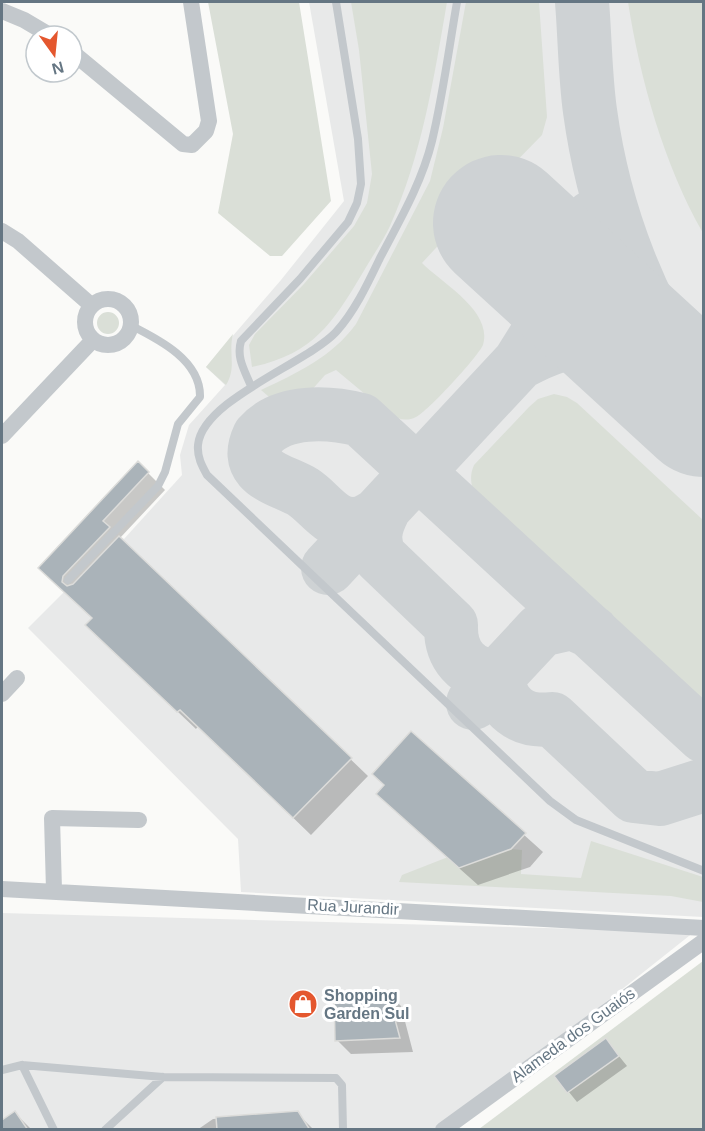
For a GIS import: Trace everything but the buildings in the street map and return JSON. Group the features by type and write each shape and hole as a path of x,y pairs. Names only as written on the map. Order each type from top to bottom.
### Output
{"street":[{"path":"84,62 183,144 188,145 198,141 206,131 209,121 191,2"},
{"path":"2,11 31,24"},
{"path":"2,231 18,241 91,305"},
{"path":"107,298 115,299 129,309 132,326 128,335 112,345 102,345 88,334 85,319 91,305 107,298"},
{"path":"2,436 93,340"},
{"path":"2,694 17,678"},
{"path":"54,890 52,819 139,820"},
{"name":"Rua Jurandir","path":"2,889 54,890 704,928"},
{"name":"Alameda dos Guaiós","path":"443,1130 704,941"}],"lane":[{"path":"251,386 240,360 238,350 241,341 300,279 348,222 357,203 361,184 359,149 336,2"},
{"path":"457,2 429,149 414,191 364,291 338,330 324,344 251,386 228,404 203,430 199,439 198,456 207,475 550,801 576,820 704,871"},
{"path":"68,580 158,486 165,472 178,424 200,397 197,375 179,355 132,326"},
{"path":"2,1070 22,1065 163,1077 336,1078 342,1085 342,1130"},
{"path":"22,1065 54,1130"},
{"path":"105,1130 163,1077"}],"shaded area":[{"path":"208,2 299,2 331,201 282,256 270,256 218,213 233,134"},
{"path":"309,2 703,2 703,917 241,892 238,839 28,628 120,536 124,539 182,475 180,455 189,425 225,385 206,367 281,280 344,201"},
{"path":"351,2 447,2 432,88 419,144 390,226 341,308 319,334 306,345 291,354 252,367 249,345 255,334 303,285 354,226 367,203 372,174 359,50"},
{"path":"466,2 539,2 547,117 542,135 496,182 477,168 441,208 460,222 422,263 474,310 481,321 484,333 483,345 472,361 440,395 422,413 412,419 402,419 389,414 336,370 325,375 310,392 275,402 261,390 325,355 347,336 356,324 430,181 443,128"},
{"path":"628,2 703,2 703,233 677,179 655,121 639,61"},
{"path":"104,312 112,312 119,319 119,327 112,334 104,334 97,327 97,319"},
{"path":"233,334 232,366 226,385 206,367"},
{"path":"554,394 567,397 577,403 703,520 703,710 479,502 471,479 474,465 538,399"},
{"path":"591,841 703,877 703,902 671,896 399,882 402,875 448,857 459,868 511,849 522,850 521,874 581,878"},
{"name":"Shopping Garden Sul","path":"2,913 694,932 514,1075 439,1129 2,1130"},
{"path":"703,961 703,1129 479,1129"}],"taxiway":[{"path":"582,2 590,111 596,149 616,224 644,296 682,365 704,397"},
{"path":"592,217 602,316"},
{"path":"563,280 549,315 519,363 558,346 574,342 589,342 620,350 658,367"},
{"path":"328,568 519,363"},
{"path":"383,511 357,524 338,521 303,492 275,479 259,467 255,459 259,436 269,427 293,417 321,414 361,420 704,736"},
{"path":"383,511 376,534 376,545 380,557 451,625 451,636 462,661 477,672 497,676 503,696 514,711 531,718 552,719 634,796 660,799 704,785"},
{"path":"473,703 541,630 572,623 592,632"}],"runway":[{"path":"501,223 704,409"}],"place":[{"name":"Shopping Garden Sul","path":"303,1004"}]}
